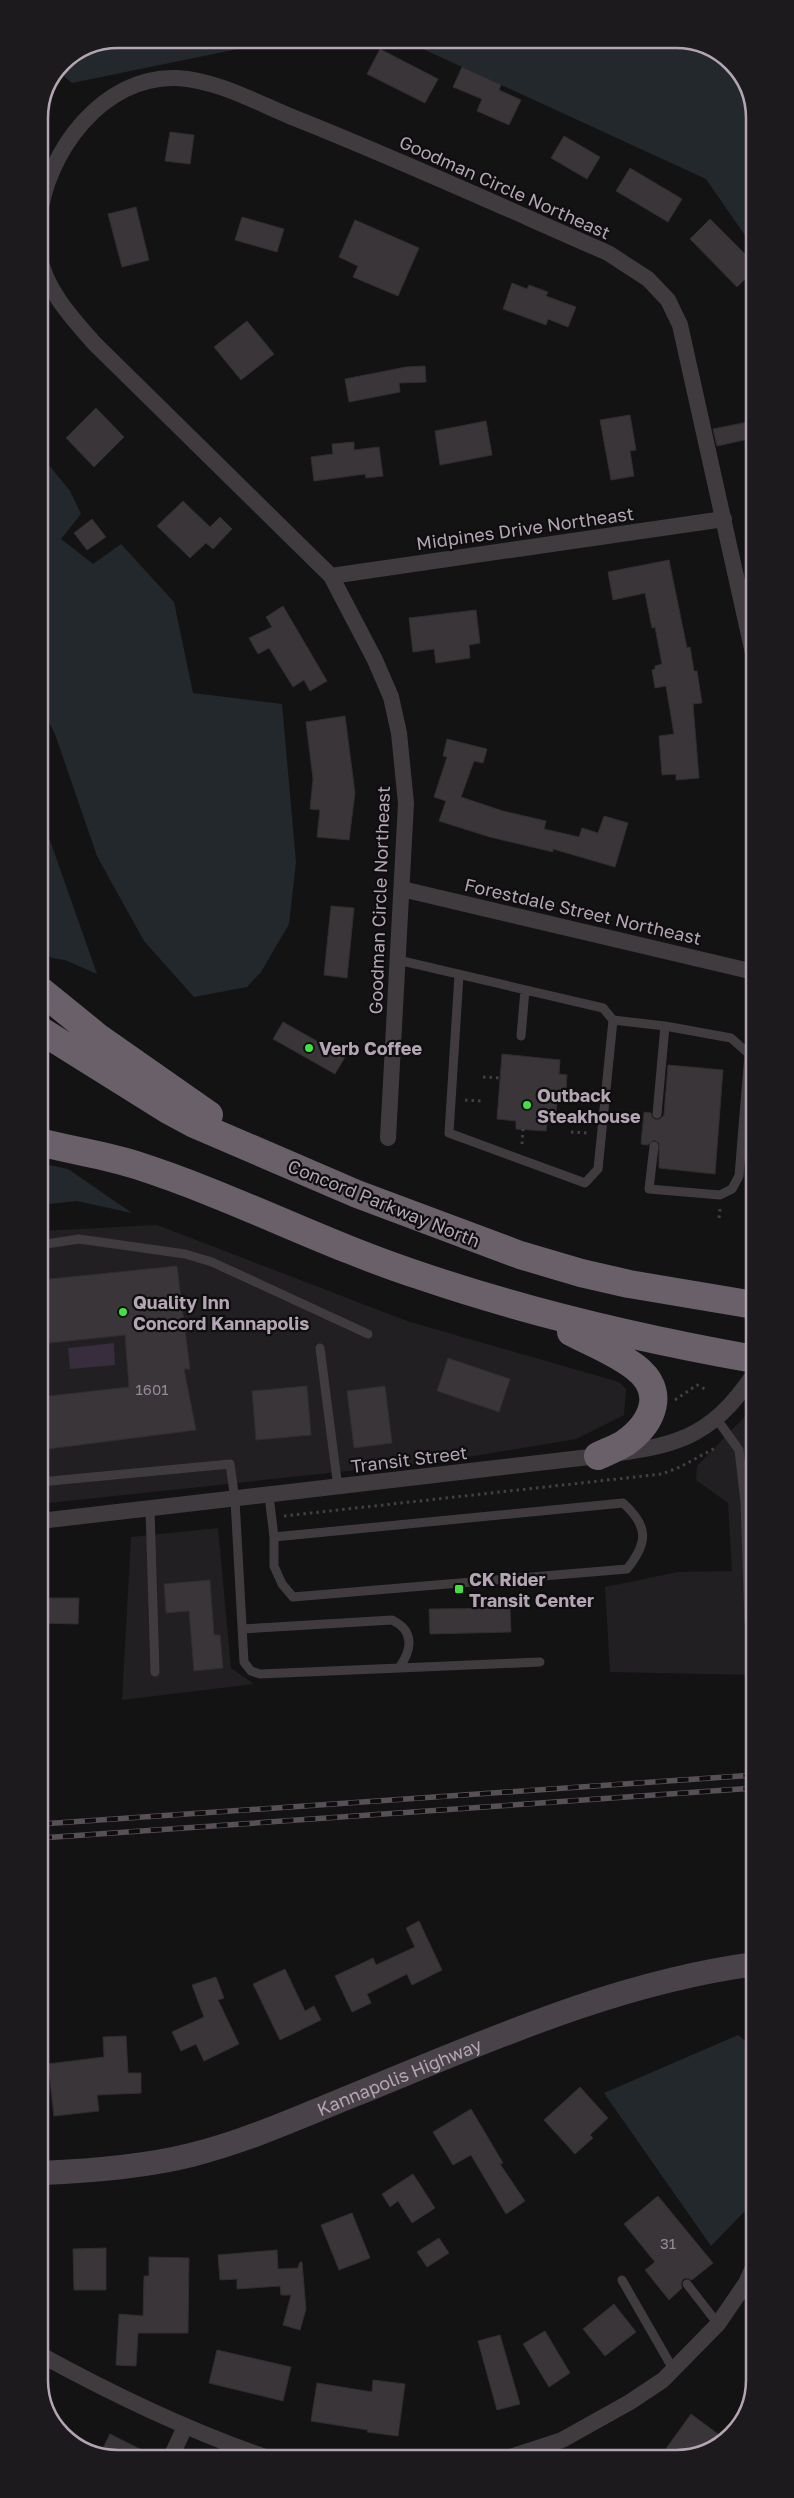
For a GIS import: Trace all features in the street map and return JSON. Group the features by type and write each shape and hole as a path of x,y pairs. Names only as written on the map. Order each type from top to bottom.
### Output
{"highway":[{"path":"48,997 99,1038 196,1106 328,1181"},
{"name":"Concord Parkway North","path":"48,1035 194,1124 328,1181 469,1237 581,1273 681,1294 746,1304"},
{"path":"48,1144 71,1151"},
{"path":"48,1148 110,1158 139,1166 202,1189 418,1276 520,1307 598,1328 746,1357"},
{"path":"520,1307 636,1367 652,1387 653,1411 643,1427 624,1443 598,1456"}],"main road":[{"name":"Kannapolis Highway","path":"48,2173 151,2162 223,2146 541,2019 596,2000 658,1981 746,1966"}],"street":[{"name":"Goodman Circle Northeast","path":"48,180 70,140 91,112 102,103 126,90 151,80 176,78 202,81 333,133 608,253 648,278 668,300 680,325 746,621"},
{"name":"Goodman Circle Northeast","path":"48,282 70,316 94,343 331,576 375,660 391,697 399,733 406,804 388,1138"},
{"name":"Midpines Drive Northeast","path":"331,576 724,519"},
{"name":"Forestdale Street Northeast","path":"402,889 746,970"},
{"name":"Transit Street","path":"48,1520 338,1488 598,1456 680,1441 716,1418 730,1405 746,1384"},
{"path":"531,2450 562,2440 630,2402 663,2380 718,2324 746,2283"},
{"path":"48,2359 89,2382 184,2427 246,2450"},
{"path":"174,2450 184,2427"}],"lane":[{"path":"398,960 603,1008 613,1020 666,1026 730,1038 746,1050"},
{"path":"459,975 449,1133 585,1183 598,1169 613,1020"},
{"path":"521,1036 525,990"},
{"path":"657,1114 666,1026"},
{"path":"654,1146 649,1189 720,1195 732,1190 739,1176 746,1105"},
{"path":"48,1244 79,1239 185,1254 212,1262 368,1334"},
{"path":"320,1348 338,1488"},
{"path":"716,1418 739,1450 745,1502 746,1532"},
{"path":"48,1481 230,1464 235,1500 244,1662 251,1671 260,1674 540,1662"},
{"path":"269,1496 274,1537 274,1566 282,1584 293,1597 627,1569 639,1555 644,1535 636,1514 623,1503 274,1537"},
{"path":"150,1509 154,1672"},
{"path":"242,1629 392,1620 403,1626 409,1638 407,1657 399,1668"},
{"path":"622,2280 673,2369"},
{"path":"687,2284 718,2324"}],"path":[{"path":"483,1077 500,1078"},
{"path":"522,1144 523,1129"},
{"path":"675,1400 697,1385 705,1388"},
{"path":"284,1516 662,1474 680,1467 717,1446"}],"shaded area":[{"path":"242,48 72,83 62,75 68,68 79,59 104,49"},
{"path":"421,48 681,48 695,50 712,57 723,65 737,82 746,108 746,237 706,179"},
{"path":"48,464 70,491 81,514 61,539 93,564 121,544 174,602 193,693 282,704 296,862 289,924 261,972 247,987 194,997 144,941 97,856 55,734 48,720"},
{"path":"48,835 97,974 65,960 52,958 48,955"},
{"path":"48,1165 68,1169 132,1213 77,1201 48,1204"},
{"path":"157,1225 407,1321 619,1382 626,1389 624,1415 576,1439 451,1460 48,1503 48,1231"},
{"path":"114,1343 115,1365 70,1369 68,1348"},
{"path":"746,1415 746,1675 610,1672 605,1587 678,1572 732,1571 728,1503 696,1480 697,1466"},
{"path":"218,1528 231,1668 254,1684 122,1700 131,1537"},
{"path":"738,2035 746,2042 746,2210 711,2246 604,2093"}],"building":[{"path":"380,49 438,79 425,103 367,74"},
{"path":"462,67 501,85 499,90 521,100 509,125 477,111 482,99 453,87"},
{"path":"170,132 194,135 190,164 165,161"},
{"path":"564,136 600,157 587,179 551,158"},
{"path":"630,168 682,199 668,222 616,191"},
{"path":"136,207 149,260 122,267 108,214"},
{"path":"242,217 284,229 277,252 235,240"},
{"path":"710,219 746,255 746,278 737,287 690,239"},
{"path":"355,220 419,248 398,296 353,277 358,266 339,257"},
{"path":"512,283 527,289 529,285 548,292 546,296 576,307 568,327 548,319 546,325 503,309"},
{"path":"247,321 274,354 241,380 214,347"},
{"path":"425,366 426,382 399,383 400,392 349,402 345,379 406,367"},
{"path":"96,408 124,437 94,467 66,438"},
{"path":"630,415 636,450 630,451 634,476 611,480 600,420"},
{"path":"486,421 492,455 440,465 435,431"},
{"path":"746,422 746,440 717,446 713,429"},
{"path":"354,442 354,450 379,447 383,476 366,478 365,474 314,481 311,457 333,454 332,444"},
{"path":"183,501 210,527 220,517 232,529 213,549 206,543 190,558 157,526"},
{"path":"92,519 106,537 87,550 74,533"},
{"path":"669,560 687,648 690,647 694,671 697,671 702,703 693,704 699,778 676,780 676,774 662,775 659,736 674,734 666,686 655,688 652,670 655,669 655,666 662,664 655,627 652,628 645,593 613,600 608,572"},
{"path":"283,606 327,681 310,691 304,680 293,687 269,648 258,654 249,638 272,627 266,617"},
{"path":"476,610 480,643 469,645 470,658 436,663 434,649 413,652 409,618"},
{"path":"345,716 355,793 349,840 317,837 320,810 310,809 313,779 306,722"},
{"path":"447,739 487,749 483,763 474,761 461,797 503,811 546,821 544,829 579,837 582,828 598,833 604,816 628,823 615,867 553,849 553,852 490,837 439,821 446,801 434,797 447,757 443,756"},
{"path":"331,906 354,908 347,978 324,975"},
{"name":"Verb Coffee","path":"283,1022 345,1057 335,1074 273,1039"},
{"name":"Outback Steakhouse","path":"502,1054 560,1060 559,1074 567,1075 566,1090 558,1090 555,1124 547,1123 546,1131 516,1129 516,1121 497,1119"},
{"path":"668,1065 723,1070 715,1174 659,1168 659,1143 654,1140 648,1145 641,1144 644,1112 651,1113 652,1117 656,1120 664,1115"},
{"path":"177,1266 190,1369 184,1369 196,1430 48,1449 48,1396 129,1387 125,1335 48,1343 48,1279"},
{"path":"448,1358 510,1379 499,1412 437,1391"},
{"path":"307,1386 311,1435 256,1440 252,1391"},
{"path":"385,1386 392,1443 354,1448 347,1391"},
{"path":"210,1580 214,1635 220,1635 223,1668 194,1671 189,1611 166,1613 164,1584"},
{"path":"48,1598 79,1598 78,1624 48,1623"},
{"path":"510,1608 511,1632 430,1634 429,1609"},
{"path":"419,1921 442,1970 412,1985 407,1974 367,1994 371,2003 352,2012 335,1976 373,1958 376,1965 415,1947 406,1928"},
{"path":"285,1969 305,2011 314,2006 321,2020 280,2040 253,1984"},
{"path":"216,1977 224,1998 218,2000 239,2044 204,2061 196,2044 181,2051 172,2032 204,2017 192,1985"},
{"path":"126,2036 128,2073 141,2073 141,2093 97,2095 99,2111 54,2116 48,2064 104,2057 103,2037"},
{"path":"580,2087 608,2118 590,2135 593,2138 575,2154 544,2120"},
{"path":"471,2109 503,2163 500,2164 525,2201 506,2214 471,2155 453,2165 433,2132"},
{"path":"413,2174 435,2208 412,2223 398,2201 390,2207 382,2194"},
{"path":"658,2196 713,2263 692,2280 683,2279 682,2288 669,2300 645,2270 655,2262 624,2224"},
{"path":"352,2213 370,2258 339,2270 321,2225"},
{"path":"439,2238 449,2253 427,2267 417,2252"},
{"path":"106,2248 106,2290 74,2290 73,2249"},
{"path":"277,2250 278,2269 298,2268 300,2262 302,2262 306,2309 300,2330 283,2325 291,2295 281,2295 280,2286 237,2289 237,2279 220,2280 218,2255"},
{"path":"149,2257 189,2258 188,2333 138,2333 136,2366 116,2365 119,2314 143,2316 144,2276 149,2276"},
{"path":"614,2304 636,2332 605,2356 583,2329"},
{"path":"545,2331 570,2373 549,2387 523,2344"},
{"path":"500,2335 520,2404 497,2410 478,2341"},
{"path":"217,2350 291,2367 283,2401 209,2383"},
{"path":"373,2380 405,2384 398,2436 311,2421 317,2383 372,2392"},
{"path":"691,2414 718,2434 714,2440 695,2448 665,2450"},
{"path":"110,2434 142,2450 113,2450 103,2449"}],"railway":[{"path":"48,1824 746,1776"},
{"path":"48,1838 746,1789"}],"place":[{"name":"Verb Coffee","path":"309,1048"},
{"name":"Outback Steakhouse","path":"527,1105"},
{"name":"Quality Inn Concord Kannapolis","path":"123,1312"},
{"name":"CK Rider Transit Center","path":"459,1589"}]}
